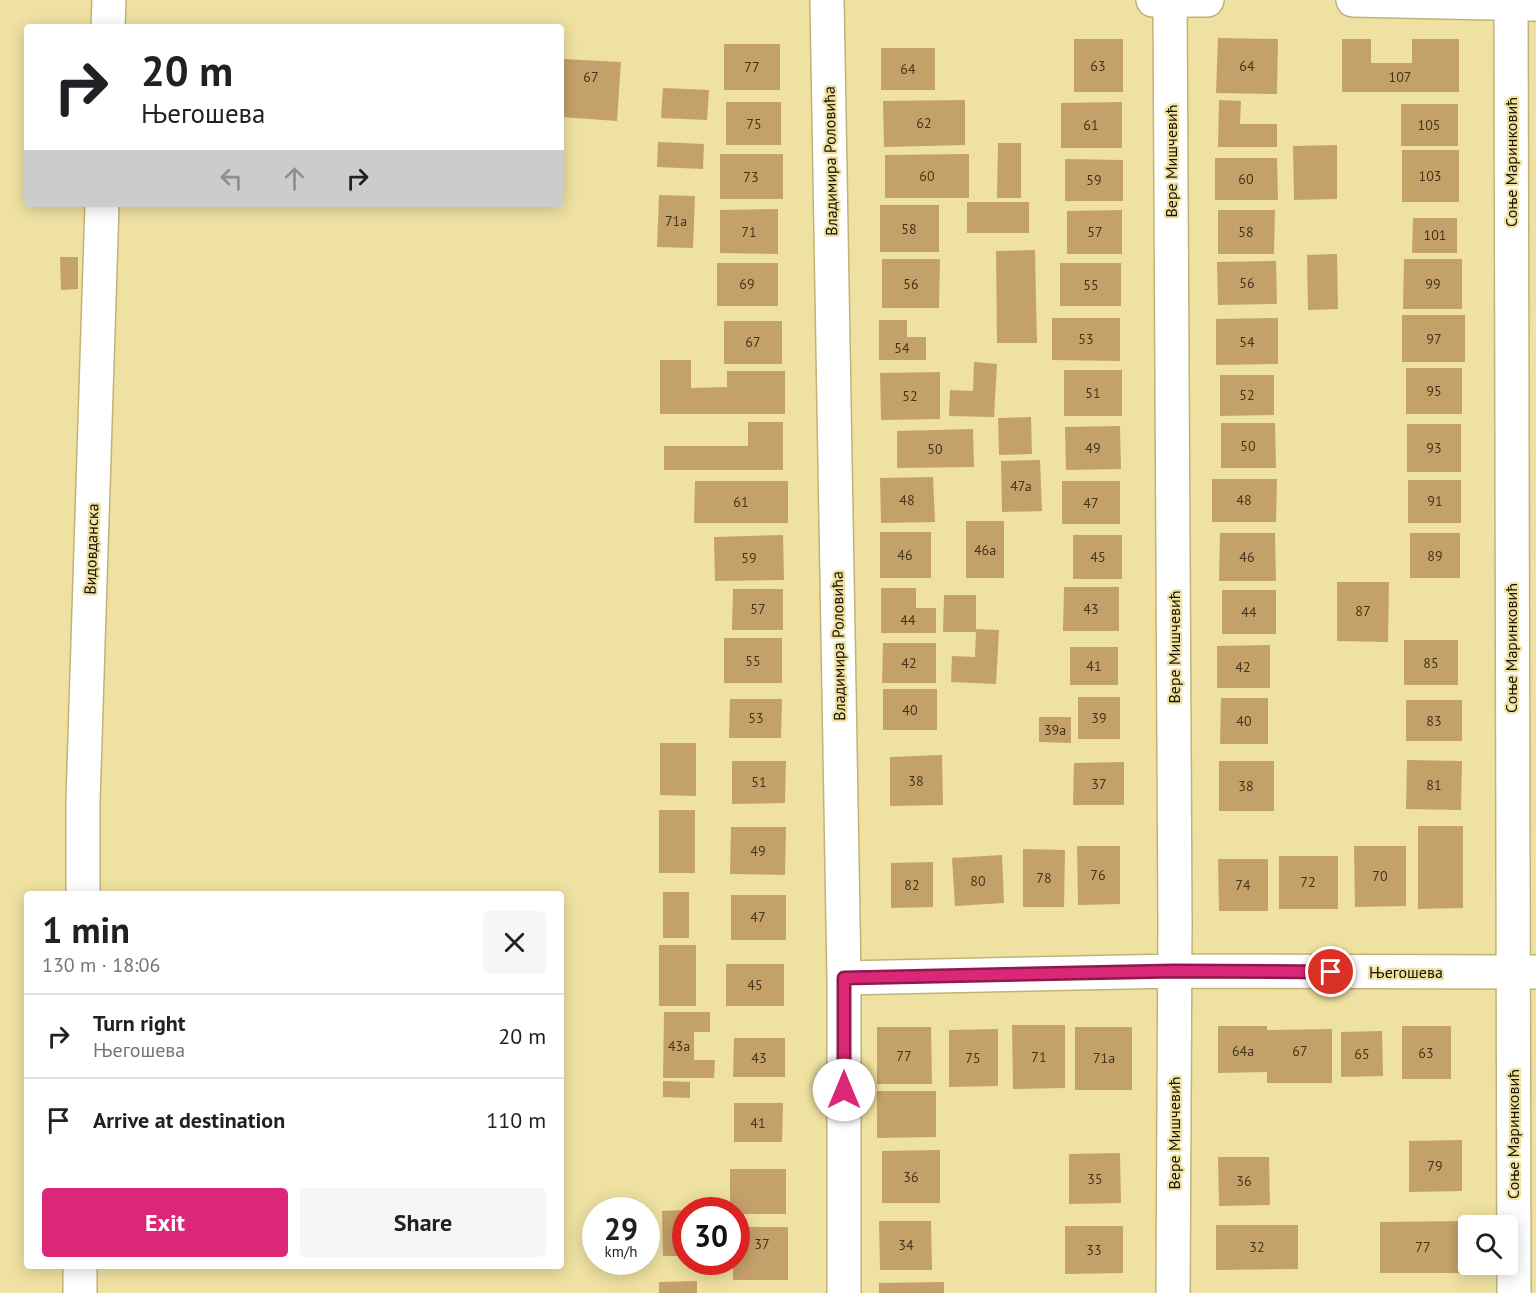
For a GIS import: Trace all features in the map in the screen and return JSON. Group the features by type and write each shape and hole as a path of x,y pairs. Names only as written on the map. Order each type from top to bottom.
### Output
{"street":[{"path":"108,24 109,0"},
{"name":"Владимира Роловића","path":"827,0 844,978 844,1293"},
{"path":"1162,1 1207,0"},
{"path":"1353,0 1523,4"},
{"name":"Вере Мишчевић","path":"1162,1 1174,971 1173,1293"},
{"name":"Соње Маринковић","path":"1514,1293 1524,972 1523,4"},
{"name":"Видовданска","path":"83,891 84,789 102,207"},
{"name":"Његошева","path":"844,978 1174,971 1524,972"},
{"path":"80,1269 80,1293"}],"building":[{"path":"1218,38 1278,39 1277,94 1216,93"},
{"path":"1074,39 1123,39 1123,92 1074,92"},
{"path":"1342,39 1371,39 1371,63 1412,63 1412,39 1459,39 1459,92 1342,92"},
{"path":"724,44 780,44 780,90 724,90"},
{"path":"881,48 935,48 935,90 881,90"},
{"path":"564,59 621,62 617,121 564,117"},
{"path":"663,88 709,90 707,120 661,118"},
{"path":"965,100 965,145 884,147 883,101"},
{"path":"1219,100 1241,101 1240,124 1277,124 1277,147 1218,147"},
{"path":"726,102 781,102 781,145 726,145"},
{"path":"1122,102 1122,148 1061,148 1061,103"},
{"path":"1401,104 1458,104 1458,146 1401,146"},
{"path":"658,142 704,144 703,169 657,167"},
{"path":"998,143 1021,143 1021,198 997,198"},
{"path":"1337,145 1337,199 1294,200 1293,146"},
{"path":"1402,150 1459,150 1459,202 1402,202"},
{"path":"720,154 783,154 783,199 720,199"},
{"path":"969,154 969,198 885,198 885,155"},
{"path":"1215,158 1277,158 1278,200 1215,200"},
{"path":"1065,159 1123,160 1123,201 1065,201"},
{"path":"659,195 695,196 693,248 657,247"},
{"path":"967,202 1029,202 1029,233 967,233"},
{"path":"880,205 939,205 939,252 880,252"},
{"path":"778,209 778,254 720,253 720,210"},
{"path":"1122,210 1122,254 1067,254 1067,211"},
{"path":"1218,210 1275,210 1274,254 1218,254"},
{"path":"1413,218 1457,218 1457,253 1412,253"},
{"path":"1035,250 1037,343 997,343 996,251"},
{"path":"1337,254 1338,309 1308,310 1307,255"},
{"path":"60,257 78,257 78,289 61,290"},
{"path":"882,259 940,259 939,308 882,308"},
{"path":"1404,259 1462,259 1462,309 1403,309"},
{"path":"1276,261 1277,304 1218,305 1217,262"},
{"path":"717,263 778,263 778,306 717,306"},
{"path":"1060,263 1121,263 1121,306 1060,306"},
{"path":"1402,315 1465,315 1465,362 1402,362"},
{"path":"1052,318 1120,318 1120,361 1052,360"},
{"path":"1278,318 1278,364 1216,365 1216,319"},
{"path":"879,320 907,320 907,337 926,337 926,360 879,360"},
{"path":"724,321 782,321 782,364 724,364"},
{"path":"660,360 691,360 691,388 727,387 727,371 785,371 785,414 660,414"},
{"path":"974,362 997,364 994,417 949,416 950,390 973,391"},
{"path":"1406,368 1462,368 1462,414 1406,414"},
{"path":"1064,370 1122,370 1122,416 1064,416"},
{"path":"940,372 940,419 881,420 880,373"},
{"path":"1220,375 1274,375 1274,415 1220,416"},
{"path":"1031,417 1032,454 999,455 998,418"},
{"path":"748,422 783,422 783,470 664,470 664,446 748,446"},
{"path":"1221,423 1275,423 1276,468 1221,468"},
{"path":"1407,424 1461,424 1461,472 1407,472"},
{"path":"1120,426 1121,469 1066,470 1065,427"},
{"path":"973,429 974,467 897,468 897,431"},
{"path":"1040,460 1042,511 1002,512 1001,461"},
{"path":"933,477 935,522 881,523 880,478"},
{"path":"1212,479 1277,479 1276,522 1212,522"},
{"path":"1408,480 1461,480 1461,523 1408,523"},
{"path":"695,481 788,481 788,523 694,523"},
{"path":"1062,481 1120,481 1120,524 1062,524"},
{"path":"966,521 1004,521 1004,578 966,578"},
{"path":"880,532 931,532 931,578 880,578"},
{"path":"1220,533 1275,533 1276,581 1219,581"},
{"path":"1410,533 1460,533 1460,578 1410,578"},
{"path":"783,535 784,580 715,581 714,537"},
{"path":"1073,535 1122,535 1122,579 1073,579"},
{"path":"1337,582 1389,582 1388,642 1337,641"},
{"path":"1064,587 1119,587 1119,631 1063,631"},
{"path":"881,588 916,588 916,608 936,608 936,633 881,633"},
{"path":"733,589 783,589 783,630 732,630"},
{"path":"1222,590 1276,590 1276,634 1222,634"},
{"path":"944,595 976,595 976,629 999,630 996,684 951,682 952,656 975,657 976,632 943,632"},
{"path":"724,638 782,638 782,683 724,683"},
{"path":"1404,640 1458,640 1458,685 1404,685"},
{"path":"883,643 936,643 936,683 882,683"},
{"path":"1270,645 1270,688 1217,688 1217,646"},
{"path":"1070,647 1118,647 1118,685 1070,685"},
{"path":"883,689 937,689 937,730 883,730"},
{"path":"1078,697 1120,697 1120,739 1078,739"},
{"path":"1221,698 1268,698 1268,744 1220,744"},
{"path":"730,699 782,699 781,738 729,738"},
{"path":"1406,700 1462,700 1462,741 1406,741"},
{"path":"1039,717 1071,717 1071,743 1039,742"},
{"path":"660,743 696,743 696,796 660,795"},
{"path":"942,755 943,805 890,806 890,757"},
{"path":"1407,760 1462,761 1461,810 1406,809"},
{"path":"732,761 786,761 785,803 732,804"},
{"path":"1219,761 1274,761 1274,811 1219,811"},
{"path":"1124,762 1124,805 1073,805 1074,763"},
{"path":"659,810 695,810 695,873 659,873"},
{"path":"1418,826 1463,826 1463,908 1418,909"},
{"path":"731,827 786,827 785,875 730,874"},
{"path":"1077,846 1120,846 1120,904 1078,905"},
{"path":"1354,846 1406,846 1406,906 1355,907"},
{"path":"1023,849 1065,850 1064,907 1023,907"},
{"path":"1002,855 1004,903 955,906 952,858"},
{"path":"1279,856 1338,856 1338,909 1279,909"},
{"path":"1218,859 1268,859 1268,911 1219,911"},
{"path":"933,862 933,907 891,908 891,863"},
{"path":"663,892 689,892 689,938 663,938"},
{"path":"731,895 786,895 786,940 731,940"},
{"path":"659,945 696,945 696,1006 659,1006"},
{"path":"726,964 784,964 784,1006 726,1006"},
{"path":"664,1012 710,1012 710,1032 694,1032 694,1060 715,1060 714,1078 663,1078"},
{"path":"1012,1025 1065,1025 1065,1088 1013,1089"},
{"path":"1218,1026 1267,1026 1267,1030 1332,1029 1332,1083 1267,1083 1267,1072 1218,1073"},
{"path":"1402,1026 1451,1026 1451,1079 1402,1079"},
{"path":"877,1027 931,1027 932,1084 877,1084"},
{"path":"1075,1027 1132,1027 1132,1090 1075,1090"},
{"path":"998,1029 998,1086 949,1087 949,1030"},
{"path":"1382,1031 1383,1076 1341,1077 1341,1032"},
{"path":"734,1038 785,1038 785,1077 733,1077"},
{"path":"663,1081 690,1082 690,1098 663,1097"},
{"path":"877,1091 936,1091 936,1137 877,1138"},
{"path":"734,1103 783,1103 782,1142 734,1142"},
{"path":"1462,1140 1462,1191 1409,1192 1409,1141"},
{"path":"940,1150 940,1203 882,1203 882,1151"},
{"path":"1120,1153 1121,1203 1069,1204 1069,1154"},
{"path":"1218,1157 1269,1157 1270,1205 1219,1206"},
{"path":"730,1169 786,1169 786,1214 750,1214 750,1197 730,1197"},
{"path":"662,1211 672,1211 672,1256 663,1256"},
{"path":"879,1221 931,1221 932,1270 880,1270"},
{"path":"1458,1221 1458,1273 1380,1273 1380,1222"},
{"path":"1216,1225 1298,1225 1298,1269 1216,1270"},
{"path":"1065,1226 1123,1226 1123,1273 1065,1274"},
{"path":"750,1227 788,1227 788,1280 733,1280 733,1275 750,1275"},
{"path":"697,1281 697,1293 659,1293 659,1282"},
{"path":"944,1282 944,1293 879,1293 879,1283"}],"route":[{"path":"844,1090 844,978 1174,971 1331,972"}]}
